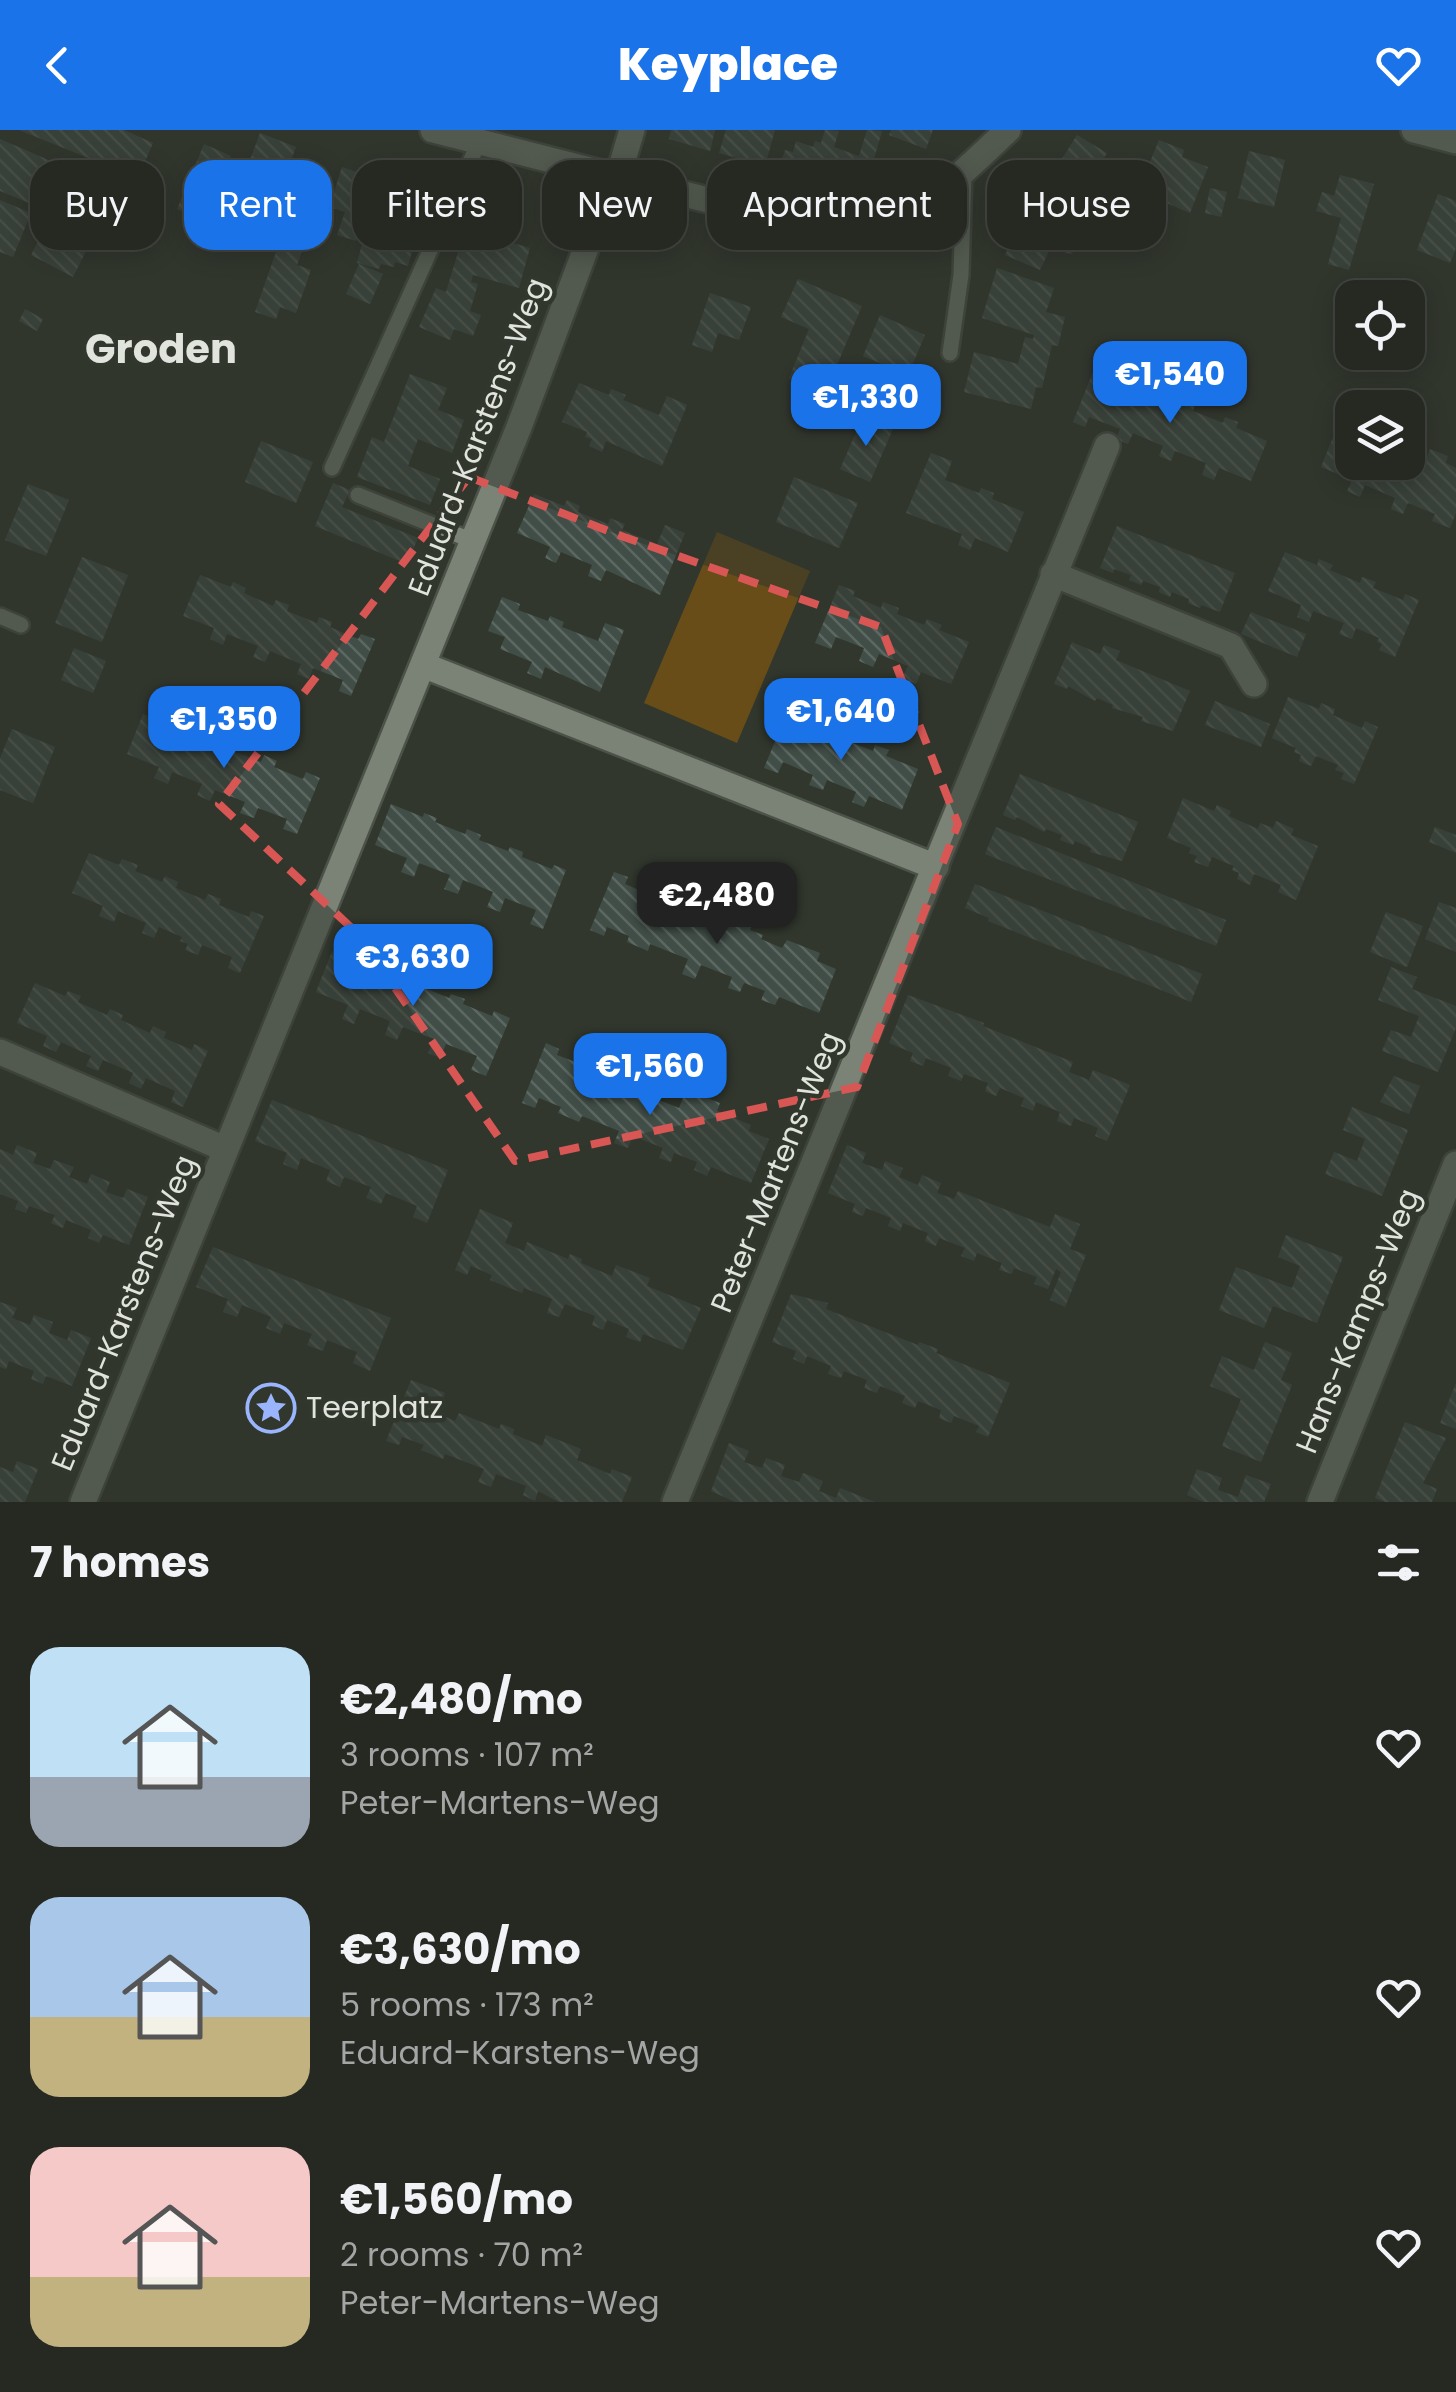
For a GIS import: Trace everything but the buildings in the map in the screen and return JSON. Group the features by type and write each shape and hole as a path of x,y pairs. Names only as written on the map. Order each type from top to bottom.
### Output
{"street":[{"path":"433,130 548,160"},
{"name":"Eduard-Karstens-Weg","path":"623,160 632,130"},
{"path":"967,169 1008,130"},
{"path":"1414,130 1456,141"},
{"name":"Eduard-Karstens-Weg","path":"83,1502 473,541 585,250"},
{"name":"Peter-Martens-Weg","path":"675,1502 1108,446"},
{"path":"1053,574 1231,646 1254,684"},
{"path":"423,665 936,867"},
{"name":"Eduard-Karstens-Weg","path":"0,1052 225,1149"},
{"name":"Hans-Kamps-Weg","path":"1320,1502 1456,1164"}],"lane":[{"path":"332,468 479,142"},
{"path":"950,352 962,250"},
{"path":"358,494 473,541"},
{"path":"0,616 21,624"}],"highlighted area":[{"path":"469,477 624,537 881,627 958,824 857,1087 515,1161 357,933 219,804"}],"shaded area":[{"path":"717,532 810,571 737,743 644,703"}],"place":[{"name":"Teerplatz","path":"271,1408"}],"district":[{"name":"Groden","path":"161,349"}]}
